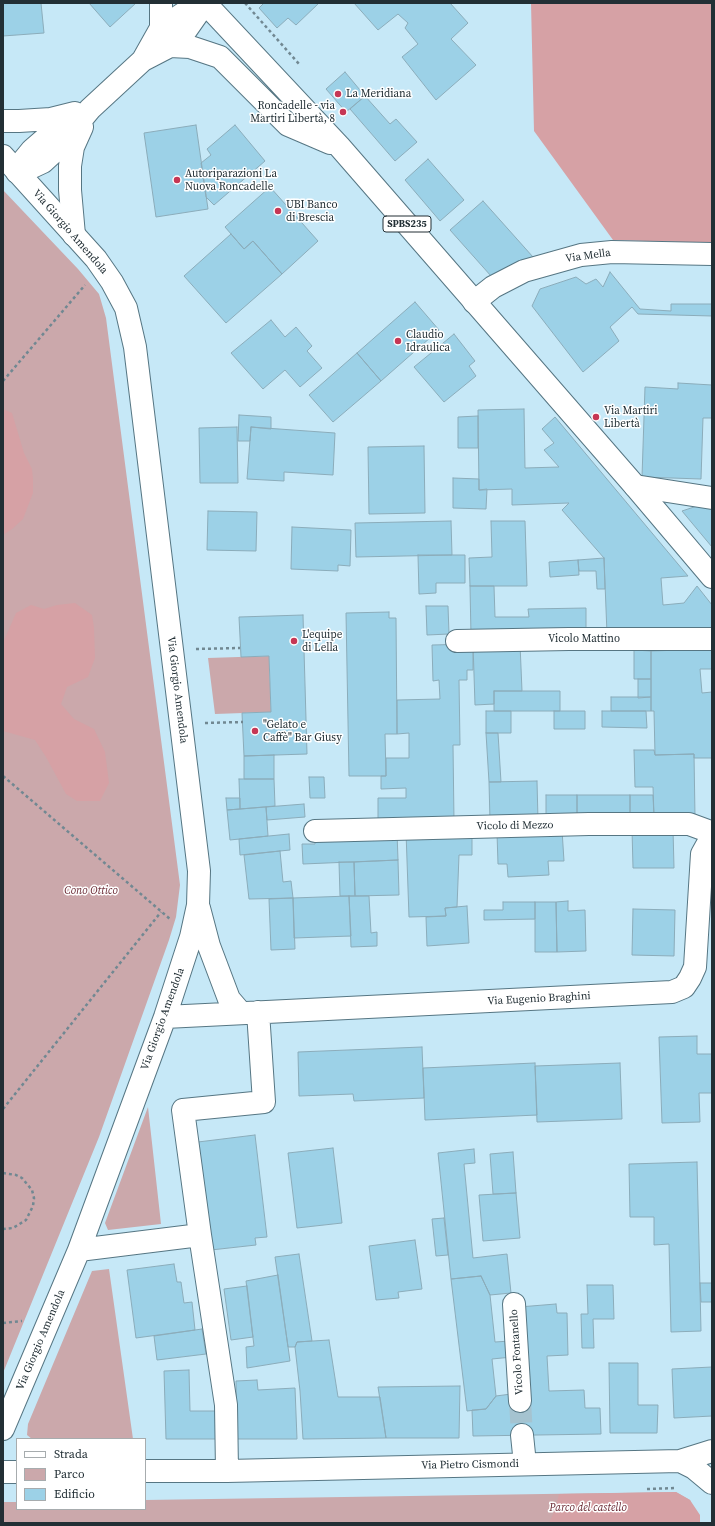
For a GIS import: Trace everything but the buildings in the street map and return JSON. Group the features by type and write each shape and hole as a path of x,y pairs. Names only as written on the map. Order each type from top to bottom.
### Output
{"street":[{"path":"161,3 166,37"},
{"path":"10,164 32,150 47,137 90,109 166,37 184,33 205,3"},
{"name":"SPBS235","path":"205,3 339,146 635,486 712,577"},
{"path":"166,37 220,57 288,125 339,146"},
{"path":"3,121 19,122 51,118 90,109"},
{"path":"74,235 70,190 70,166 73,147 90,109"},
{"name":"Via Giorgio Amendola","path":"3,1429 79,1250 165,1017 191,937 198,905 199,871 135,347 126,308 112,282 100,266 10,164"},
{"name":"Via Mella","path":"474,302 492,287 524,271 581,255 612,252 712,254"},
{"path":"635,486 712,498"},
{"name":"Vicolo Mattino","path":"456,641 712,639"},
{"name":"Vicolo di Mezzo","path":"315,831 589,824 689,824 712,834"},
{"name":"Via Eugenio Braghini","path":"165,1017 672,992 684,987 695,967 702,854 707,845 712,842"},
{"path":"198,905 209,946 229,999 250,1013 264,1102 183,1110 200,1235 226,1405 227,1471"},
{"path":"79,1250 200,1235"},
{"name":"Vicolo Fontanello","path":"514,1304 520,1401"},
{"path":"522,1435 524,1464"},
{"name":"Via Pietro Cismondi","path":"146,1471 227,1471 680,1461 711,1452"},
{"path":"680,1461 694,1468 712,1483"},
{"path":"3,1472 16,1472"}],"path":[{"path":"3,381 100,266"},
{"path":"172,650 240,648"},
{"path":"181,724 243,722"},
{"path":"3,776 191,937"},
{"path":"3,1109 162,912"},
{"path":"3,1173 16,1174 22,1178 32,1190 34,1198 33,1206 26,1220 13,1228 3,1229"}],"green space":[{"path":"531,3 712,3 712,243 613,240 534,131"},
{"name":"Cono Ottico","path":"3,190 78,269 99,294 106,318 180,885 176,917 169,940 99,1137 3,1373"},
{"path":"3,409 12,413 24,453 32,469 33,493 23,519 3,535"},
{"path":"75,603 92,615 95,658 88,677 67,687 61,704 74,719 94,729 105,752 109,783 100,801 77,801 66,794 35,740 3,731 3,643 16,613 31,605 44,609 57,605"},
{"path":"269,656 271,712 215,714 208,658"},
{"path":"148,1107 161,1224 108,1230 105,1223"},
{"path":"109,1269 133,1438 31,1438 27,1435 28,1424 92,1271"},
{"name":"Parco del castello","path":"676,1492 690,1500 700,1523 3,1523 3,1502 16,1502 16,1510 146,1510 146,1500"},
{"path":"676,1492 690,1500 700,1515 700,1523 549,1523 555,1510 559,1494"}],"tunnel":[{"path":"520,1401 522,1435"}],"place":[{"name":"La Meridiana","path":"338,94"},
{"name":"Roncadelle - via Martiri Libertà, 8","path":"343,112"},
{"name":"Autoriparazioni La Nuova Roncadelle","path":"177,180"},
{"name":"UBI Banco di Brescia","path":"278,211"},
{"name":"Claudio Idraulica","path":"398,341"},
{"name":"Via Martiri Libertà","path":"596,417"},
{"name":"L'equipe di Lella","path":"294,641"},
{"name":"\"Gelato e Caffè\" Bar Giusy","path":"255,731"}]}
